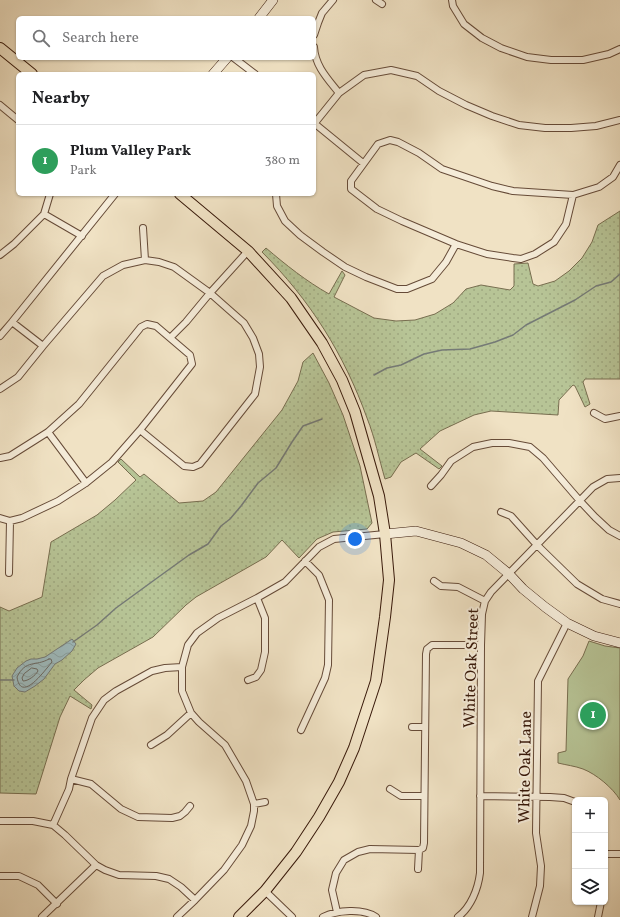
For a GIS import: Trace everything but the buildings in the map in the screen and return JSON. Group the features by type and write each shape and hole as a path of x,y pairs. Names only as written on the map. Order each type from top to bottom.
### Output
{"main road":[{"path":"0,48 30,72"},
{"path":"182,196 248,251 291,298 322,343 342,380 355,412 379,496 385,534 389,580 382,646 376,681 354,748 339,782 319,817 296,852 265,891 239,917"}],"street":[{"path":"261,16 273,0"},
{"path":"316,29 322,13 333,0"},
{"path":"452,0 453,6 464,24 482,38 501,48 527,57 551,60 583,60 609,54 620,49"},
{"path":"316,58 318,65 339,93"},
{"path":"216,72 225,60"},
{"path":"237,60 252,72"},
{"path":"316,122 339,93 364,75 391,70 417,76 439,91 466,105 519,125 545,128 571,128 596,126 620,120"},
{"path":"0,105 16,118"},
{"path":"316,126 363,164"},
{"path":"573,195 566,224 554,242 535,254 521,259 487,254 456,244 377,209 350,189 351,181 378,144 390,140 398,142 418,153 442,169 492,186 513,191 573,195 599,187 613,177 620,165"},
{"path":"0,255 14,244 44,214 49,196"},
{"path":"0,336 114,196"},
{"path":"276,196 277,206 285,221 300,235 345,267 397,289 407,288 432,279 446,262 456,244"},
{"path":"44,214 82,236"},
{"path":"143,228 145,260"},
{"path":"170,338 186,322 248,251"},
{"path":"0,389 18,377 103,276 123,265 145,260 159,262 174,267 210,293 244,323 253,338 259,354 260,367 256,394 200,464 193,467 184,466 140,430"},
{"path":"12,322 43,346"},
{"path":"0,458 10,456 48,432 79,404 141,327 147,324 156,326 190,355 192,364 140,430 112,462 86,483 58,501 22,518 10,521 0,518"},
{"path":"594,413 604,419 620,416"},
{"path":"48,432 86,483"},
{"path":"431,486 452,461 473,447 492,443 509,443 530,447 543,458 609,530 620,536"},
{"name":"White Oak Street","path":"458,917 473,898 479,880 481,645 482,614 485,601 491,592 508,574 593,487 607,479 620,478"},
{"path":"501,512 511,516 537,545 577,584 602,599 620,604"},
{"path":"9,573 10,521"},
{"path":"178,917 224,870 242,845 251,826 254,811 254,804 246,781 226,745 199,722 191,713 182,692 182,667 188,645 197,632 218,618 285,582 319,547 334,539 416,531 461,543 486,555 523,589 568,623 594,636 620,643"},
{"path":"301,730 325,678 328,664 329,600 319,575 305,561"},
{"path":"434,580 441,586 458,587 485,601"},
{"path":"248,680 256,677 261,670 265,652 265,618 257,598"},
{"name":"White Oak Lane","path":"532,917 538,897 541,876 540,856 536,833 538,681 568,623"},
{"path":"337,912 332,890 336,873 344,860 358,852 370,849 419,850 423,848 427,649 432,645 481,645"},
{"path":"53,825 69,789 92,718 104,700 152,671 165,668 182,667"},
{"path":"151,745 167,735 191,713"},
{"path":"412,727 425,728"},
{"path":"72,779 92,784 121,809 138,818 172,818 180,816 190,806"},
{"path":"390,789 401,796 424,796"},
{"path":"480,796 564,798 572,801"},
{"path":"254,804 265,802"},
{"path":"0,821 33,821 53,825 66,835 96,865 105,870 119,875 156,876 169,879 181,887 195,900"},
{"path":"418,869 419,850"},
{"path":"608,854 620,854"},
{"path":"42,917 96,865"},
{"path":"0,876 19,876 38,885 57,904"},
{"path":"265,891 292,917"},
{"path":"598,917 600,905"},
{"path":"323,917 337,912 355,911 372,914 376,917"}],"green space":[{"path":"620,211 620,379 585,379 583,382 590,404 585,407 575,386 573,385 559,400 558,415 491,411 474,415 440,431 420,449 442,466 439,469 416,453 401,462 391,477 385,479 375,441 358,394 348,372 324,329 310,309 279,270 262,252 266,248 312,284 329,294 342,271 345,275 334,297 374,318 396,321 415,320 435,314 453,303 466,289 481,285 510,290 514,286 514,264 528,263 533,284 538,286 555,281 569,271 582,258 592,242 598,225"},
{"path":"313,353 329,383 343,415 360,466 372,523 367,529 333,532 317,539 299,558 282,540 266,557 196,597 153,637 98,668 74,690 92,705 91,709 70,696 60,717 36,794 0,793 0,607 9,611 42,597 51,542 97,515 136,480 118,462 121,459 140,477 144,474 179,503 203,501 216,492 282,410 298,381 303,362"},
{"path":"589,641 605,646 620,648 620,800 609,786 588,771 558,763 558,753 566,751 568,679 583,656"}],"water":[{"path":"72,639 76,644 72,651 55,664 44,679 25,692 19,691 14,686 12,676 17,668 31,659 45,657"}],"waterway":[{"path":"374,375 387,368 401,365 424,354 442,350 470,349 513,335 526,325 575,300 596,286 611,282 620,274"},
{"path":"73,642 153,581 189,555 208,544 221,526 230,519 241,506 258,483 276,468 303,426 322,419"},
{"path":"0,680 14,680"}],"place":[{"name":"Plum Valley Park","path":"593,715"}]}
